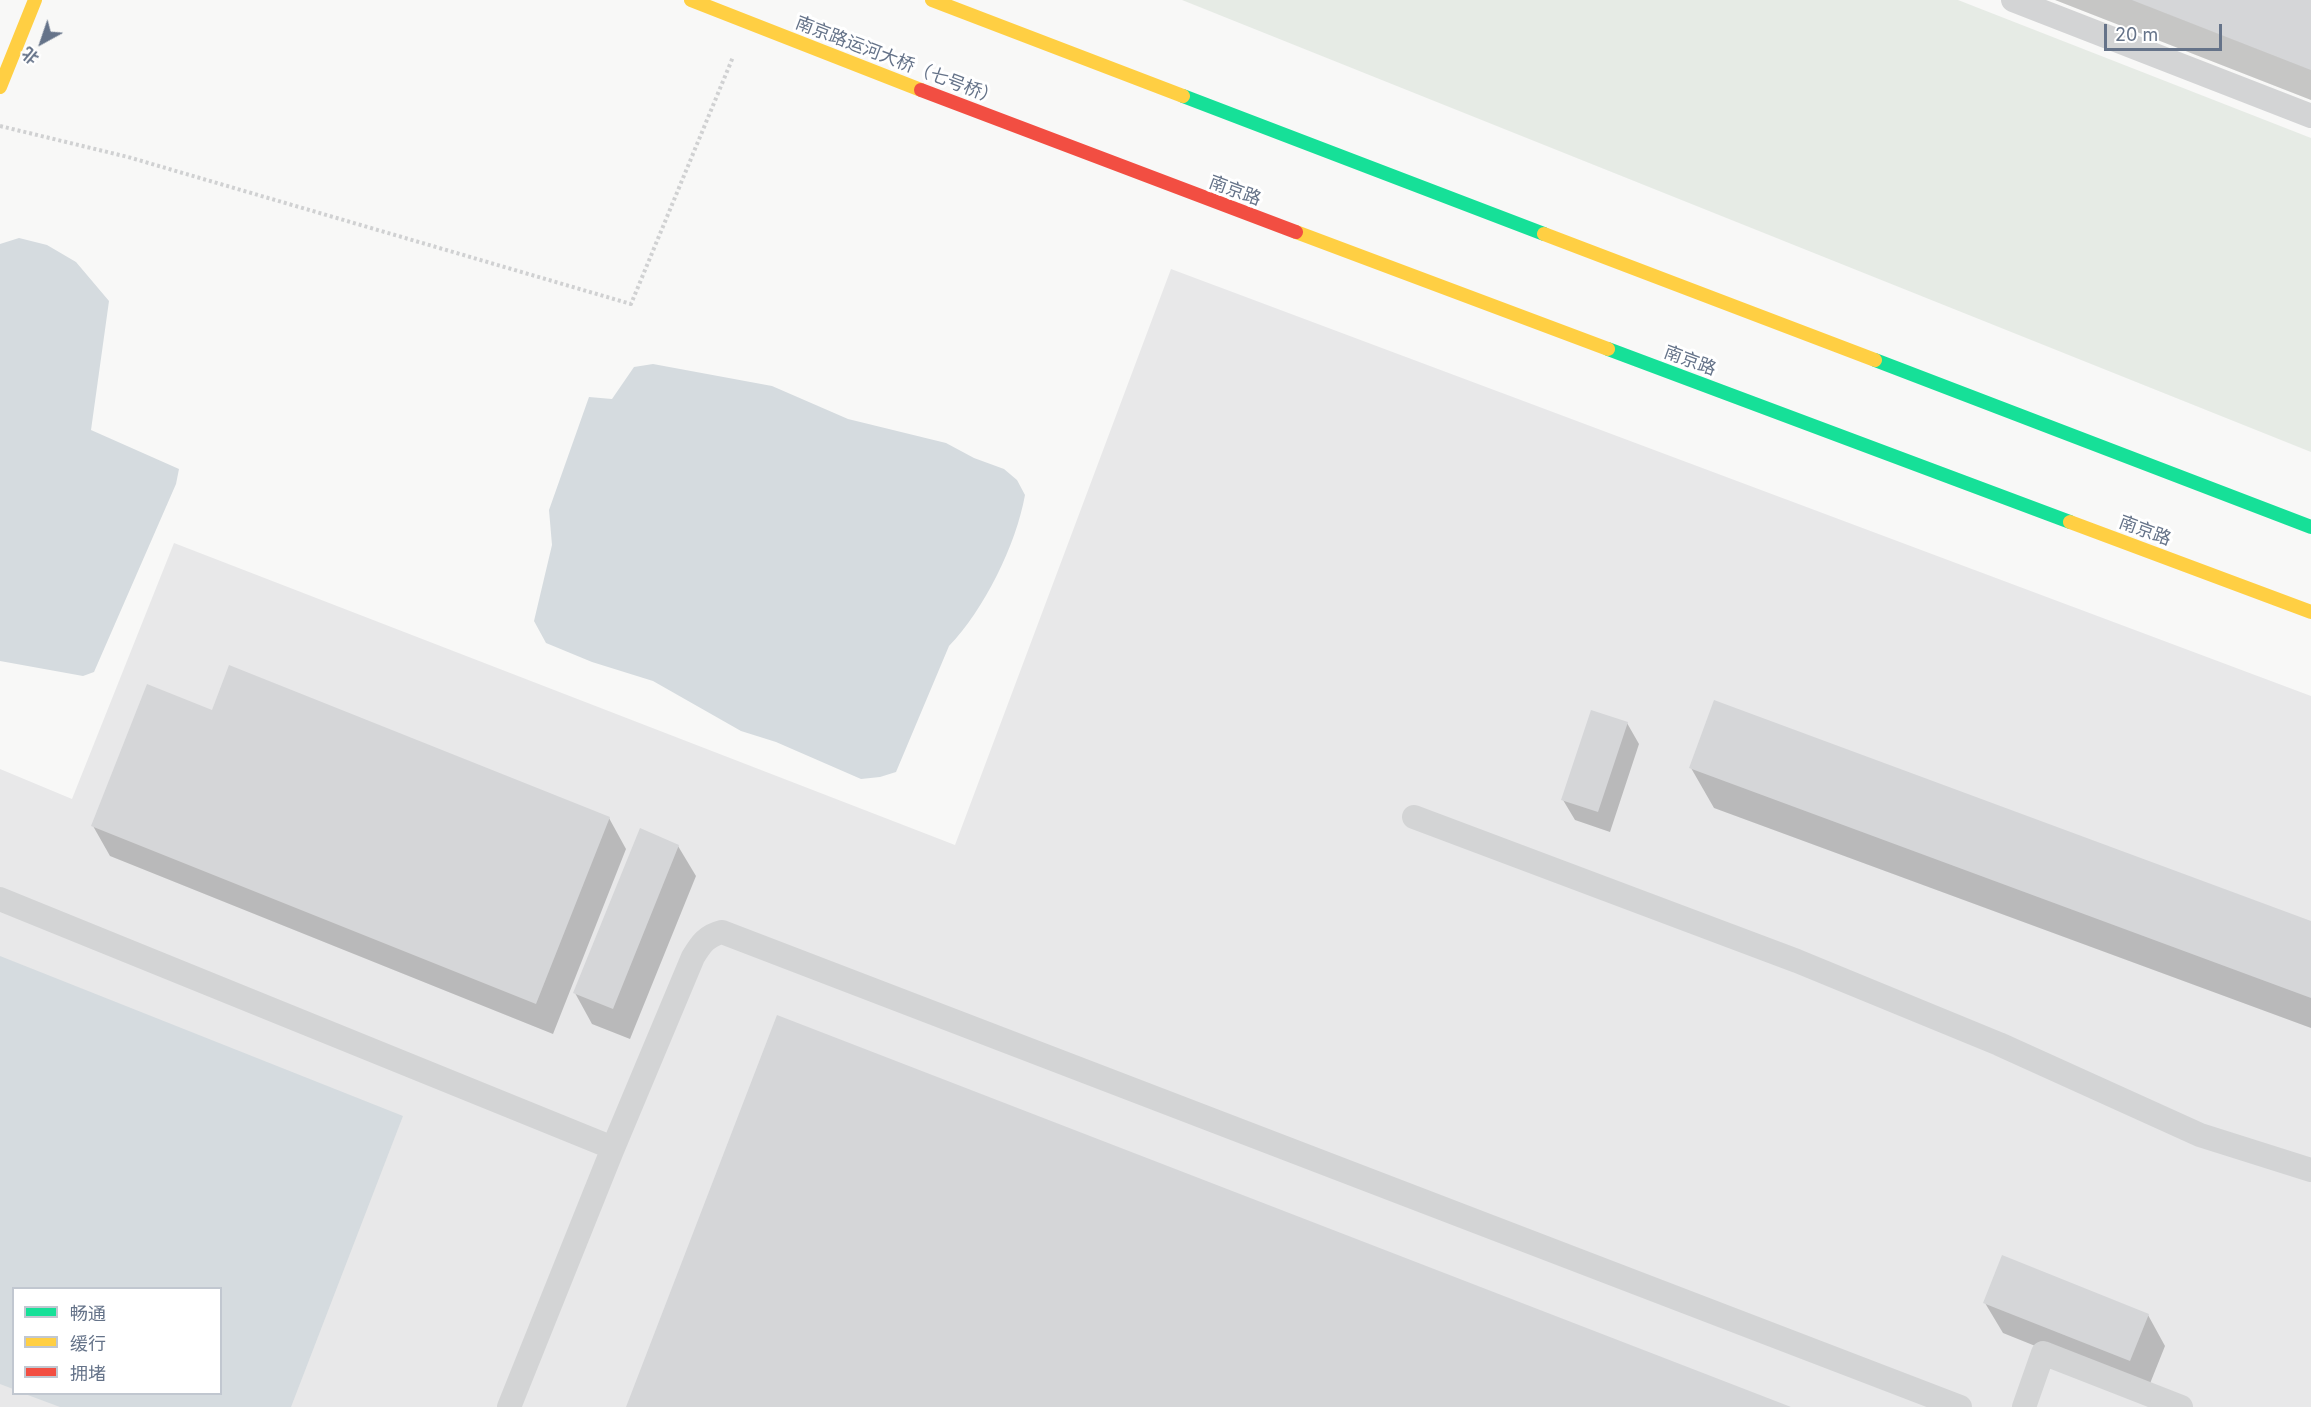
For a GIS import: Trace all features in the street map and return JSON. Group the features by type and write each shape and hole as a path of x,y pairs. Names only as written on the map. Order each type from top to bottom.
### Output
{"main road":[{"path":"0,87 35,0"},
{"name":"南京路运河大桥（七号桥）","path":"691,0 1057,143"},
{"path":"932,0 2311,527"},
{"name":"南京路","path":"1057,143 2311,612"}],"lane":[{"path":"2013,0 2311,116"},
{"path":"1414,816 1797,961 1999,1044 2200,1134 2311,1170"},
{"path":"0,898 613,1148"},
{"path":"509,1407 693,957 702,942 711,934 722,932 1960,1407"},
{"path":"2024,1407 2043,1353 2181,1407"}],"path":[{"path":"0,126 128,157 631,304 734,54"}],"shaded area":[{"path":"1182,0 1958,0 2311,138 2311,452"},
{"path":"19,238 47,245 76,262 109,301 91,430 179,469 176,484 94,672 83,676 0,661 0,244"},
{"path":"1171,269 2311,696 2311,1407 0,1407 0,769 72,799 174,543 955,845"},
{"path":"653,364 772,386 848,419 946,443 974,458 1004,469 1017,480 1025,495 1021,514 1006,555 986,596 949,646 896,772 861,779 776,742 741,731 653,681 592,662 546,643 534,621 552,545 549,510 589,397 612,399 634,367"},
{"path":"0,956 403,1116 291,1407 60,1407 28,1395 222,1395 222,1287 12,1287 12,1389 0,1384"}],"building":[{"path":"2132,0 2311,0 2311,70"},
{"path":"229,665 610,817 536,1004 91,826 147,684 212,710"},
{"path":"1714,700 2311,921 2311,998 1689,768"},
{"path":"1591,710 1628,722 1598,812 1561,800"},
{"path":"640,828 679,845 613,1009 573,993"},
{"path":"777,1015 1791,1407 626,1407"},
{"path":"2002,1255 2149,1314 2130,1361 1983,1303"}],"traffic: fast":[{"path":"1183,96 1544,234"},
{"path":"1608,349 2070,522"},
{"path":"1875,360 2311,527"}],"traffic: slow":[{"path":"0,87 35,0"},
{"path":"691,0 921,90"},
{"path":"932,0 1183,96"},
{"path":"1296,232 1608,349"},
{"path":"1544,234 1875,360"},
{"path":"2070,522 2311,612"}],"traffic: jam":[{"path":"921,90 1296,232"}]}
